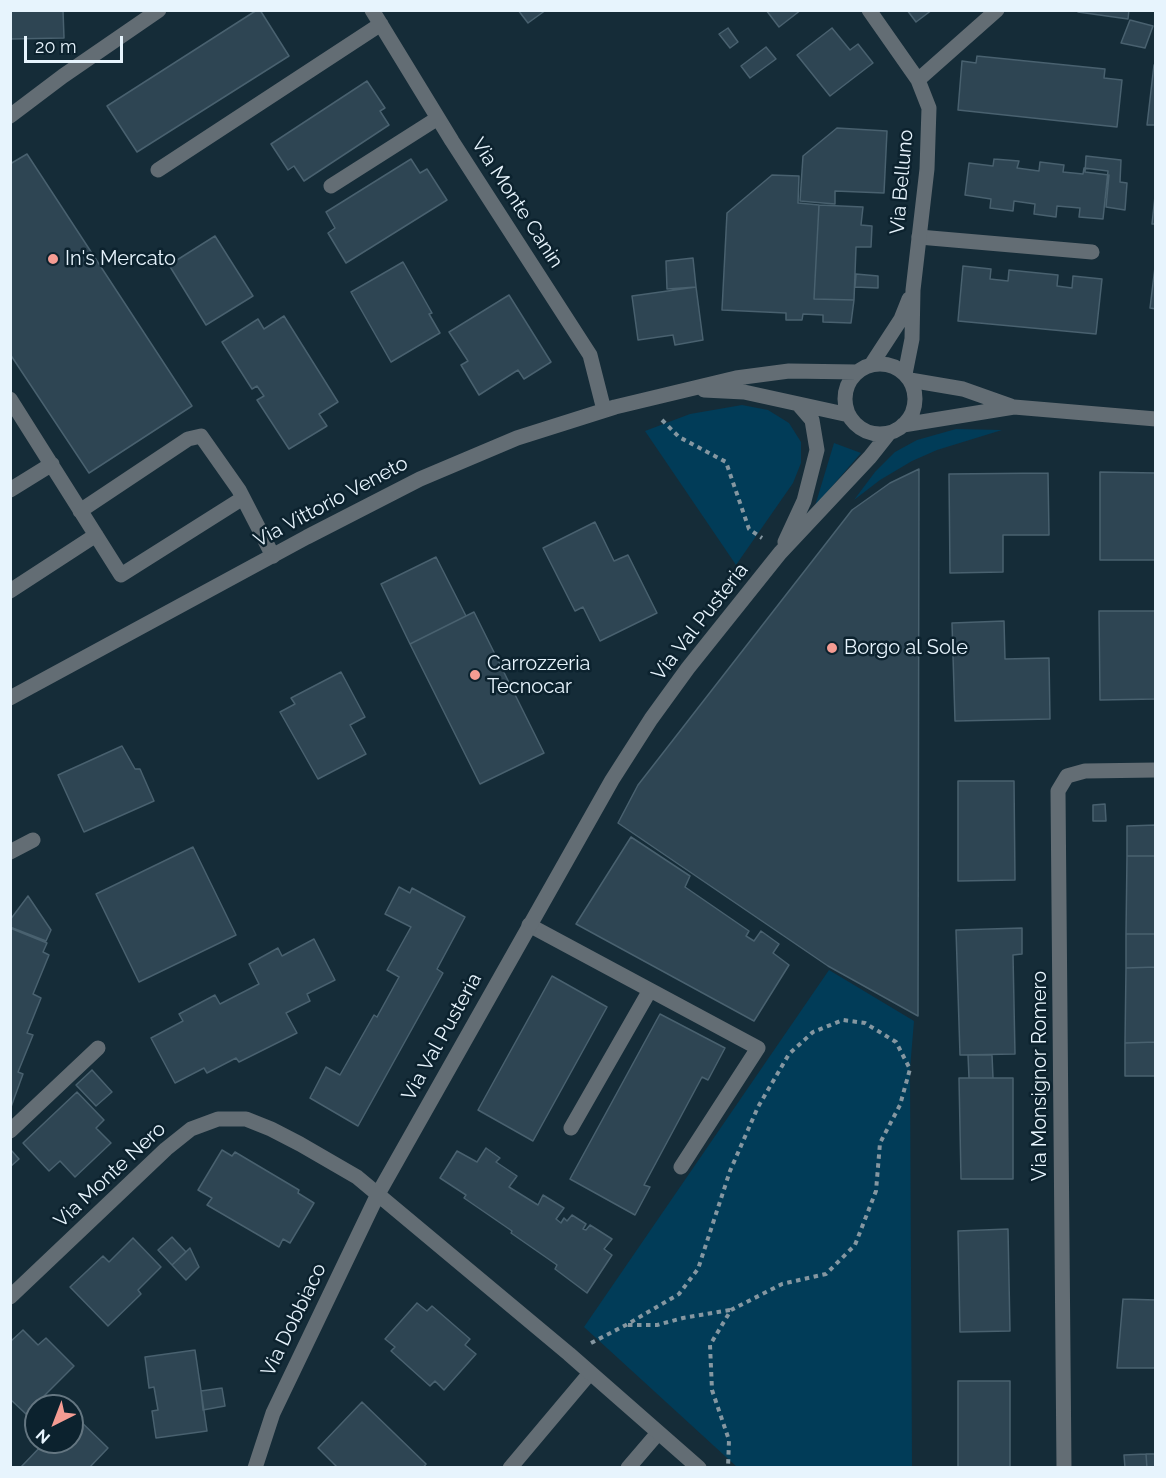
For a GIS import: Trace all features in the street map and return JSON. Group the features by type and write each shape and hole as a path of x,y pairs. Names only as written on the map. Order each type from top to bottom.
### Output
{"street":[{"path":"10,116 63,76 159,10"},
{"name":"Via Monte Canin","path":"372,10 590,355 604,410"},
{"name":"Via Belluno","path":"869,10 918,80 929,108 927,169 913,290 912,339 907,377"},
{"path":"918,80 997,10"},
{"path":"159,170 381,24"},
{"path":"331,186 438,117"},
{"path":"919,237 1092,252"},
{"name":"Via Belluno","path":"872,365 901,319 913,290"},
{"path":"872,365 889,365 907,377 963,388 1014,407"},
{"name":"Via Vittorio Veneto","path":"12,693 420,479 517,438 604,410 736,378 789,371 857,372 872,365"},
{"path":"849,415 845,404 846,392 857,372"},
{"path":"889,433 910,418 915,399 907,377"},
{"name":"Via Vittorio Veneto","path":"689,390 744,392 849,415 866,431 877,434 889,433"},
{"path":"10,399 121,575 243,498"},
{"name":"Via Val Pusteria","path":"780,553 804,501 817,450 812,420 799,405"},
{"path":"903,425 1014,407 1155,419"},
{"name":"Via Val Pusteria","path":"378,1194 612,780 651,719 688,668 780,553 870,457 889,433"},
{"path":"80,511 188,439 201,436 243,498 273,556"},
{"path":"10,490 52,464"},
{"path":"10,591 96,535"},
{"name":"Via Monsignor Romero","path":"1064,1467 1058,791 1067,776 1085,771 1155,770"},
{"path":"10,852 33,840"},
{"path":"529,925 758,1048 681,1167"},
{"path":"571,1128 650,990"},
{"path":"10,1131 98,1048"},
{"name":"Via Monte Nero","path":"10,1297 166,1149 191,1129 218,1119 246,1119 271,1129 357,1178 378,1194"},
{"path":"378,1194 569,1354 699,1467"},
{"name":"Via Dobbiaco","path":"255,1467 273,1413 378,1194"},
{"path":"510,1467 590,1372"},
{"path":"628,1467 658,1433"}],"path":[{"path":"638,402 661,419 679,437 726,462 749,529 780,553"},
{"path":"569,1354 626,1325 679,1294 698,1269 730,1171 758,1107 789,1054 813,1032 843,1020 865,1023 897,1042 910,1069 900,1105 880,1143 876,1191 855,1245 826,1274 782,1284 731,1310 657,1325 626,1325"},
{"path":"728,1467 729,1440 712,1390 711,1346 731,1310"}],"shaded area":[{"path":"742,405 768,410 789,423 801,442 801,463 793,483 736,565 645,431 690,414"},
{"path":"956,429 1002,430 937,450 912,461 880,480 854,500 875,472 895,452 917,440"},
{"path":"834,443 861,453 815,506"},
{"path":"829,970 914,1021 910,1069 912,1467 737,1467 584,1327"}],"building":[{"path":"10,10 63,10 64,38 10,39"},
{"path":"260,10 289,56 137,152 107,106"},
{"path":"518,10 546,10 528,23"},
{"path":"766,10 801,10 779,27"},
{"path":"907,10 932,10 916,22"},
{"path":"1078,10 1129,10 1128,19 1078,12"},
{"path":"1130,20 1153,26 1145,48 1121,43"},
{"path":"728,28 738,42 730,48 719,34"},
{"path":"832,28 850,50 858,44 873,63 830,96 797,55"},
{"path":"766,47 776,59 750,78 741,66"},
{"path":"977,56 1105,69 1104,78 1122,80 1117,127 958,110 962,61 976,63"},
{"path":"1154,65 1156,65 1156,125 1147,125"},
{"path":"367,81 385,108 380,111 389,125 304,181 294,166 288,170 271,144"},
{"path":"837,128 887,131 884,193 835,191 835,204 800,201 803,156"},
{"name":"In's Mercato","path":"27,154 192,406 89,473 10,354 10,164"},
{"path":"1086,156 1121,160 1120,182 1127,183 1125,210 1106,207 1109,175 1085,172"},
{"path":"411,159 420,173 427,169 447,200 346,263 328,233 335,228 326,212"},
{"path":"994,159 1019,161 1017,168 1039,171 1040,162 1064,165 1063,172 1083,174 1084,168 1108,171 1103,219 1079,217 1080,208 1057,206 1056,217 1034,214 1035,204 1014,201 1013,211 990,208 991,199 965,195 969,163 993,166"},
{"path":"772,175 799,176 798,203 819,205 814,299 854,300 851,323 823,322 823,315 803,314 802,320 786,320 786,313 722,310 727,213"},
{"path":"1156,187 1156,224 1152,224"},
{"path":"819,205 863,207 861,225 872,226 871,247 856,247 854,300 814,299"},
{"path":"215,236 253,296 206,325 169,265"},
{"path":"693,258 696,287 667,289 666,261"},
{"path":"403,262 432,313 429,314 440,333 391,362 351,292"},
{"path":"963,266 991,269 990,279 1008,281 1009,270 1058,275 1057,286 1072,288 1073,276 1102,279 1096,334 958,321"},
{"path":"1156,267 1156,309 1150,308"},
{"path":"856,274 878,276 878,288 855,287"},
{"path":"696,287 703,340 675,345 673,335 638,340 632,296"},
{"path":"509,295 551,362 524,379 518,370 479,395 461,365 468,361 449,332"},
{"path":"284,316 338,402 319,414 327,426 289,449 257,400 264,396 257,386 252,389 222,342 258,319 264,329"},
{"name":"Borgo al Sole","path":"919,469 918,1016 828,966 618,823 638,785 852,510 890,483"},
{"path":"1100,472 1156,473 1156,560 1100,560"},
{"path":"1048,473 1049,535 1003,535 1003,572 950,573 949,474"},
{"path":"595,522 614,561 628,555 657,613 600,641 583,607 575,611 543,548"},
{"path":"436,557 466,616 410,644 381,584"},
{"path":"1099,611 1156,611 1156,699 1100,700"},
{"path":"474,612 544,753 480,784 410,644"},
{"path":"1004,621 1005,659 1049,658 1050,719 955,721 952,623"},
{"path":"341,672 365,717 350,725 366,754 318,779 280,712 295,704 291,698"},
{"path":"122,746 135,769 140,769 154,801 84,832 58,775"},
{"path":"958,781 1014,781 1015,880 958,881"},
{"path":"1105,804 1106,821 1093,821 1093,805"},
{"path":"1156,825 1156,856 1127,856 1127,826"},
{"path":"631,837 690,876 685,887 749,931 746,936 754,941 761,931 779,944 773,953 789,965 754,1021 576,924"},
{"path":"193,847 236,935 139,982 96,894"},
{"path":"1127,856 1156,856 1156,934 1126,934"},
{"path":"399,887 410,893 412,888 465,917 437,969 443,973 358,1126 310,1098 326,1067 340,1075 374,1015 377,1017 399,977 387,970 411,927 385,914"},
{"path":"28,896 51,930 46,941 10,927 10,920"},
{"path":"10,928 47,943 43,952 49,955 33,994 41,998 27,1033 33,1035 18,1072 23,1074 11,1107"},
{"path":"1022,928 1022,954 1013,955 1015,1054 960,1055 956,930"},
{"path":"1126,934 1156,934 1156,967 1126,968"},
{"path":"314,939 335,980 307,994 310,1001 286,1013 297,1033 239,1062 236,1058 207,1073 204,1068 175,1083 151,1038 183,1021 179,1014 215,995 220,1004 259,984 249,964 278,948 282,956"},
{"path":"1156,967 1156,1042 1125,1043 1126,968"},
{"path":"552,976 607,1007 533,1141 478,1110"},
{"path":"660,1014 725,1048 708,1080 702,1077 644,1185 650,1187 635,1215 570,1179"},
{"path":"1156,1042 1156,1076 1125,1076 1125,1043"},
{"path":"968,1055 992,1055 993,1078 969,1078"},
{"path":"92,1070 112,1092 96,1106 76,1085"},
{"path":"959,1078 1013,1078 1013,1179 961,1179"},
{"path":"77,1092 104,1120 96,1128 111,1143 75,1177 60,1161 49,1171 23,1143"},
{"path":"486,1148 500,1158 496,1162 517,1176 509,1187 538,1205 543,1195 564,1208 556,1219 561,1223 564,1218 567,1221 572,1215 586,1224 583,1229 586,1230 590,1225 612,1239 604,1249 612,1255 587,1293 555,1269 557,1265 464,1198 466,1195 440,1178 457,1151 477,1162"},
{"path":"10,1150 19,1159 10,1167"},
{"path":"222,1150 232,1156 235,1152 299,1190 298,1193 314,1203 290,1243 283,1239 279,1247 207,1205 212,1198 198,1190"},
{"path":"1008,1229 1010,1331 960,1332 958,1231"},
{"path":"172,1237 186,1252 172,1265 158,1250"},
{"path":"133,1238 161,1267 138,1290 141,1294 108,1326 70,1287 103,1256 109,1262"},
{"path":"190,1248 199,1267 186,1280 172,1265"},
{"path":"1123,1299 1156,1300 1156,1368 1117,1368"},
{"path":"417,1303 427,1311 432,1306 470,1339 465,1345 476,1354 444,1390 435,1381 430,1386 391,1351 395,1347 385,1339"},
{"path":"23,1330 38,1345 46,1338 74,1366 46,1394 24,1394 24,1412 10,1399 10,1342"},
{"path":"195,1350 207,1431 156,1438 152,1411 158,1410 154,1387 149,1388 145,1357"},
{"path":"958,1381 1010,1381 1010,1468 958,1468"},
{"path":"222,1388 225,1406 203,1410 201,1391"},
{"path":"362,1402 426,1464 423,1468 338,1468 318,1448"},
{"path":"84,1425 108,1448 89,1468 20,1468 33,1454 84,1454"},
{"path":"1146,1454 1147,1468 1125,1468 1124,1455"},
{"path":"1146,1454 1156,1454 1156,1468 1147,1468"}],"place":[{"name":"In's Mercato","path":"53,259"},
{"name":"Borgo al Sole","path":"832,648"},
{"name":"Carrozzeria Tecnocar","path":"475,675"}]}
